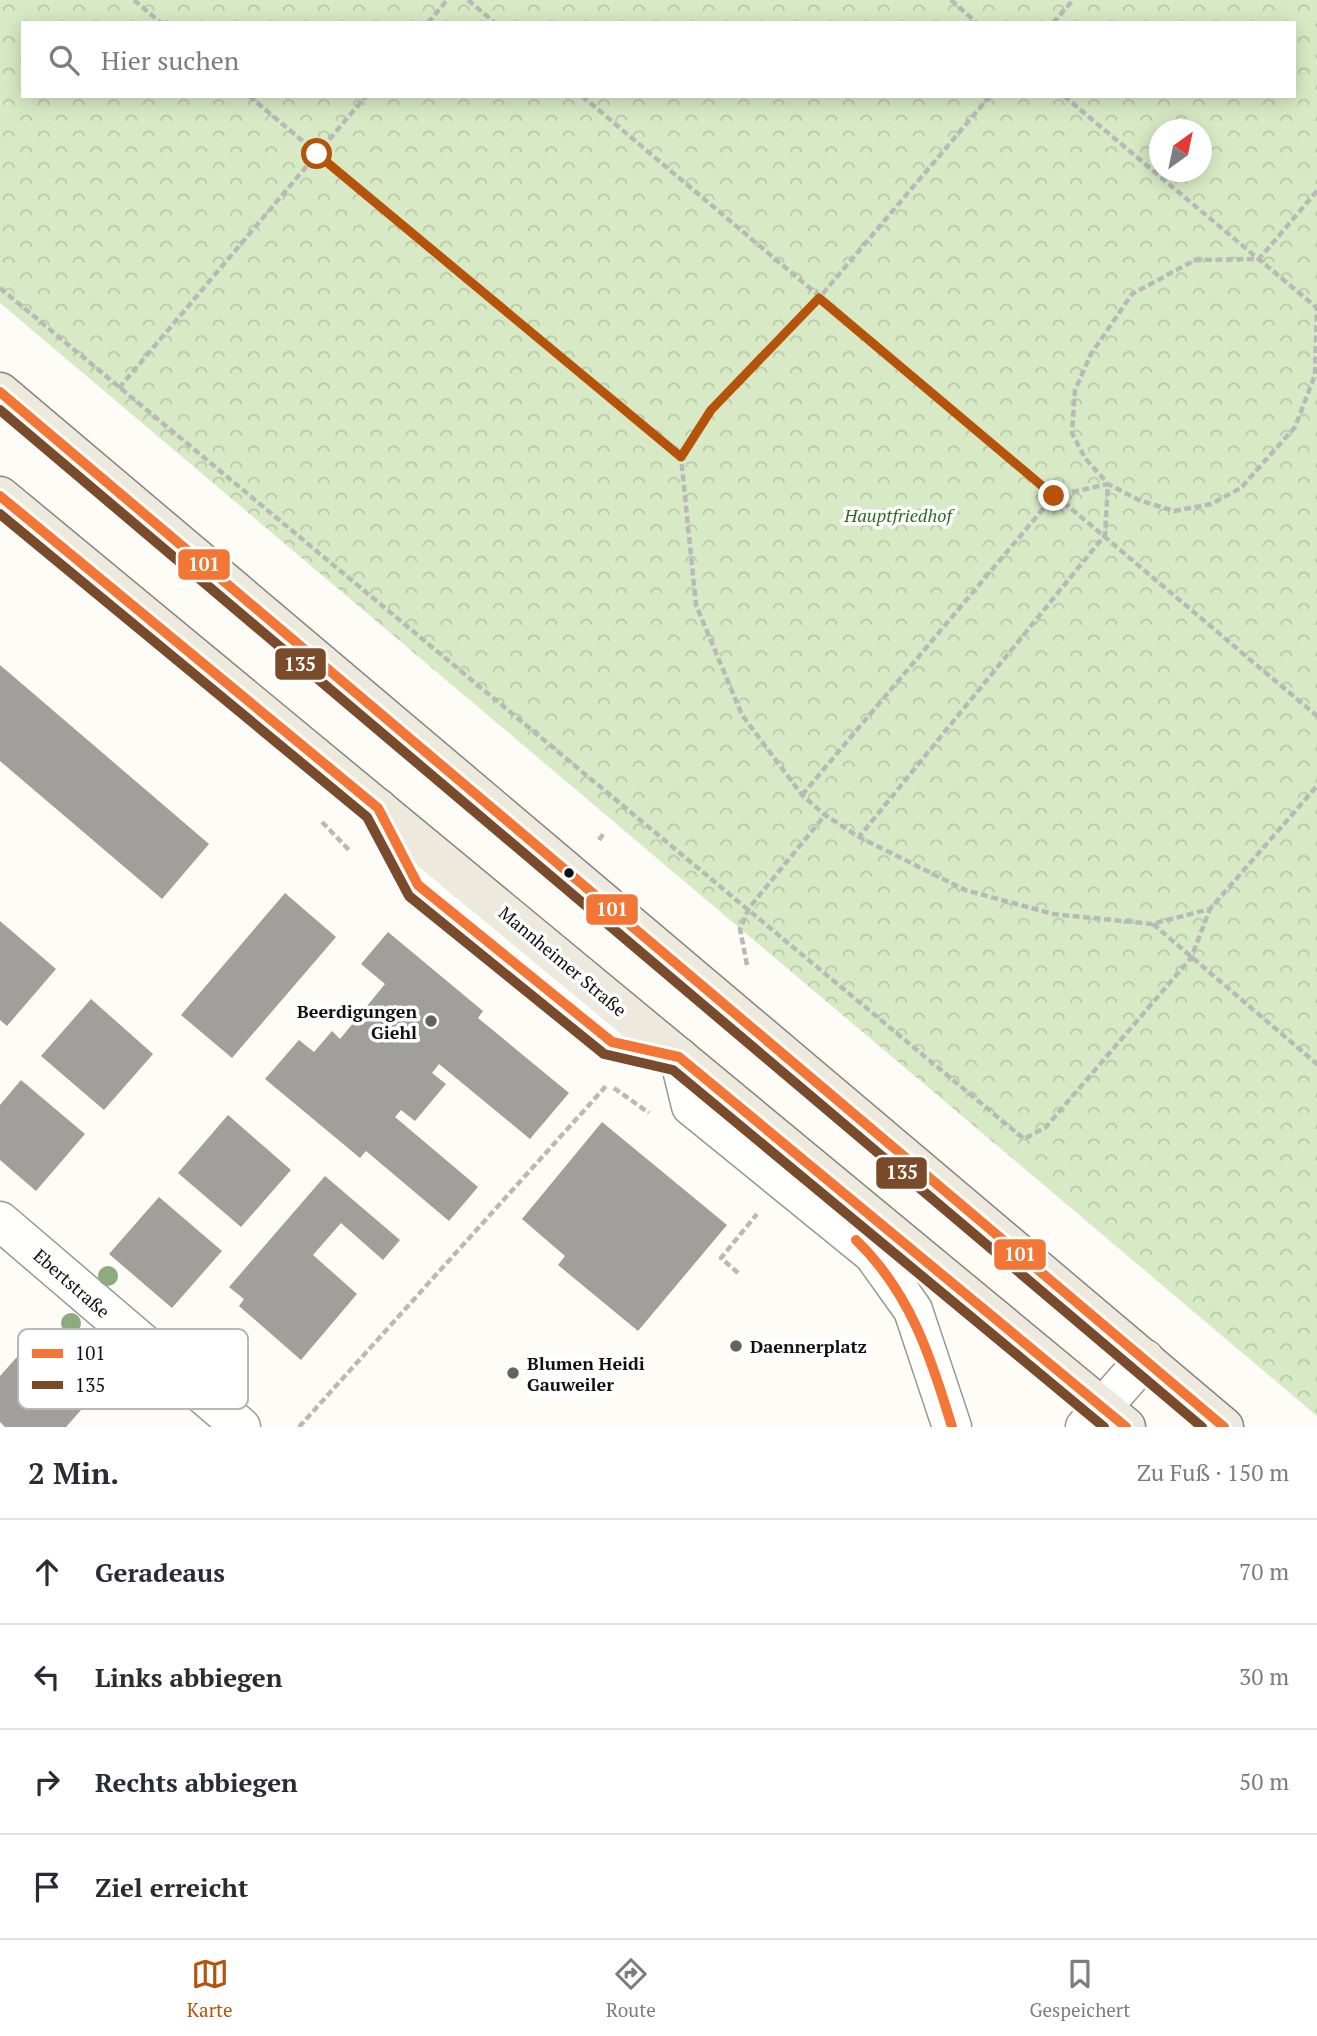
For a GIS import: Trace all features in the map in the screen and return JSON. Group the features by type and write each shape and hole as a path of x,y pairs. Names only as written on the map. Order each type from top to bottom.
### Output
{"main road":[{"path":"0,392 1223,1427"},
{"name":"Mannheimer Straße","path":"0,496 679,1057 1105,1420"}],"street":[{"path":"679,1057 691,1106 873,1254 913,1310 952,1427"},
{"name":"Ebertstraße","path":"0,1221 126,1329"},
{"path":"1105,1420 1145,1359"},
{"name":"Ebertstraße","path":"220,1409 241,1427"}],"path":[{"path":"134,0 159,21"},
{"path":"430,21 447,0"},
{"path":"468,0 493,21"},
{"path":"951,0 975,21"},
{"path":"1055,21 1073,0"},
{"path":"251,98 681,457"},
{"path":"119,388 364,98"},
{"path":"584,98 1317,716"},
{"path":"988,98 819,298 711,410 681,457 696,605 742,715 802,794 825,815 859,837 965,890 1053,914 1152,924 1210,909"},
{"path":"1065,98 1259,259 1317,307 1315,374 1295,427 1241,488 1211,504 1174,511 1139,500 1108,484 1085,458 1072,433 1074,390 1091,354 1132,294 1195,260 1259,259 1317,191"},
{"path":"0,288 1024,1139 1046,1127 1191,958 1210,909 1317,786"},
{"path":"802,794 1054,496 1108,484"},
{"path":"859,837 1105,536 1108,484"},
{"path":"747,965 740,929 749,908 825,815"},
{"path":"317,818 356,857"},
{"path":"599,840 604,833"},
{"path":"1152,924 1317,1064"},
{"path":"299,1427 608,1084"},
{"path":"738,1273 721,1258 765,1206"}],"green space":[{"name":"Hauptfriedhof","path":"0,0 1317,0 1317,1416 0,303"}],"building":[{"path":"0,665 209,844 162,899 0,761"},
{"path":"285,893 336,937 232,1058 181,1015"},
{"path":"0,921 56,969 7,1026 0,1020"},
{"path":"388,932 483,1011 478,1018 569,1093 530,1139 439,1064 432,1073 446,1084 415,1121 401,1110 395,1117 478,1187 449,1221 366,1151 360,1158 265,1079 299,1040 314,1052 332,1031 340,1039 385,984 361,964"},
{"path":"91,999 153,1054 104,1110 41,1056"},
{"path":"21,1080 85,1134 36,1191 0,1160 0,1105"},
{"path":"228,1115 291,1170 241,1227 178,1173"},
{"path":"602,1122 727,1225 638,1331 558,1265 565,1256 522,1219"},
{"path":"325,1176 400,1240 383,1260 341,1223 313,1255 357,1294 301,1360 239,1306 244,1299 229,1287"},
{"path":"159,1197 222,1251 172,1308 109,1254"},
{"path":"18,1356 18,1409 82,1409 66,1427 5,1427 0,1422 0,1376"}],"transit line":[{"name":"101","path":"0,392 1224,1427"},
{"name":"135","path":"0,410 1202,1427"},
{"name":"101","path":"0,496 378,808 418,885 612,1042 679,1057 1126,1427"},
{"name":"135","path":"0,514 367,817 409,896 604,1054 673,1070 1104,1427"},
{"name":"101","path":"856,1240 875,1260 905,1304 927,1351 952,1427"}],"place":[{"name":"Beerdigungen Giehl","path":"431,1021"},
{"name":"Daennerplatz","path":"736,1346"},
{"name":"Blumen Heidi Gauweiler","path":"513,1373"}],"route":[{"path":"317,154 681,457 711,410 819,298 1054,496"}]}
